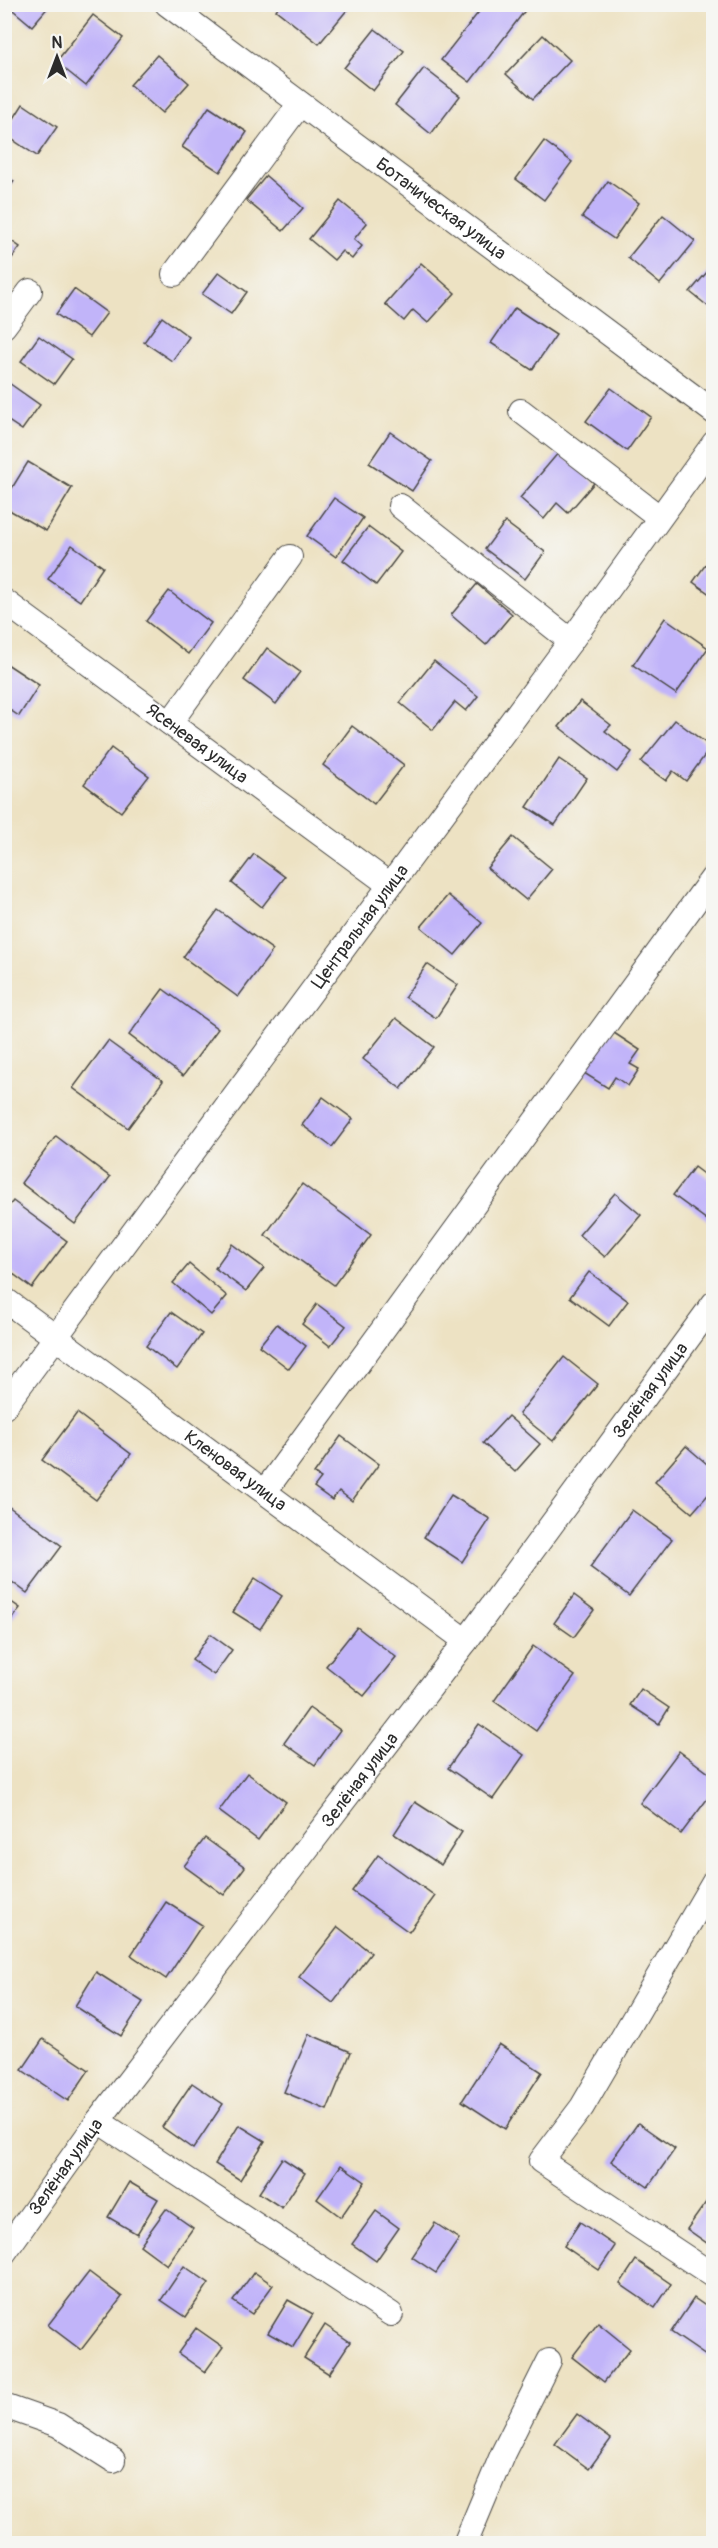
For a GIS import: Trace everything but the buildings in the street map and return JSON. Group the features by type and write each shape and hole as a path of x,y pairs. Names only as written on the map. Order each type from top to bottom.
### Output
{"street":[{"name":"Ботаническая улица","path":"167,4 714,412"},
{"path":"174,274 300,104"},
{"path":"4,326 30,291"},
{"path":"521,411 659,517"},
{"name":"Центральная улица","path":"4,1407 571,641 714,443"},
{"path":"400,506 571,641"},
{"path":"170,723 290,556"},
{"name":"Ясеневая улица","path":"4,601 390,885"},
{"path":"265,1491 714,876"},
{"name":"Кленовая улица","path":"4,1299 466,1641"},
{"name":"Зелёная улица","path":"4,2253 98,2121 466,1641 714,1303"},
{"path":"714,1881 582,2107 541,2161 714,2276"},
{"path":"98,2121 391,2314"},
{"path":"465,2544 503,2453 549,2361"},
{"path":"4,2406 58,2425 113,2460"}]}
